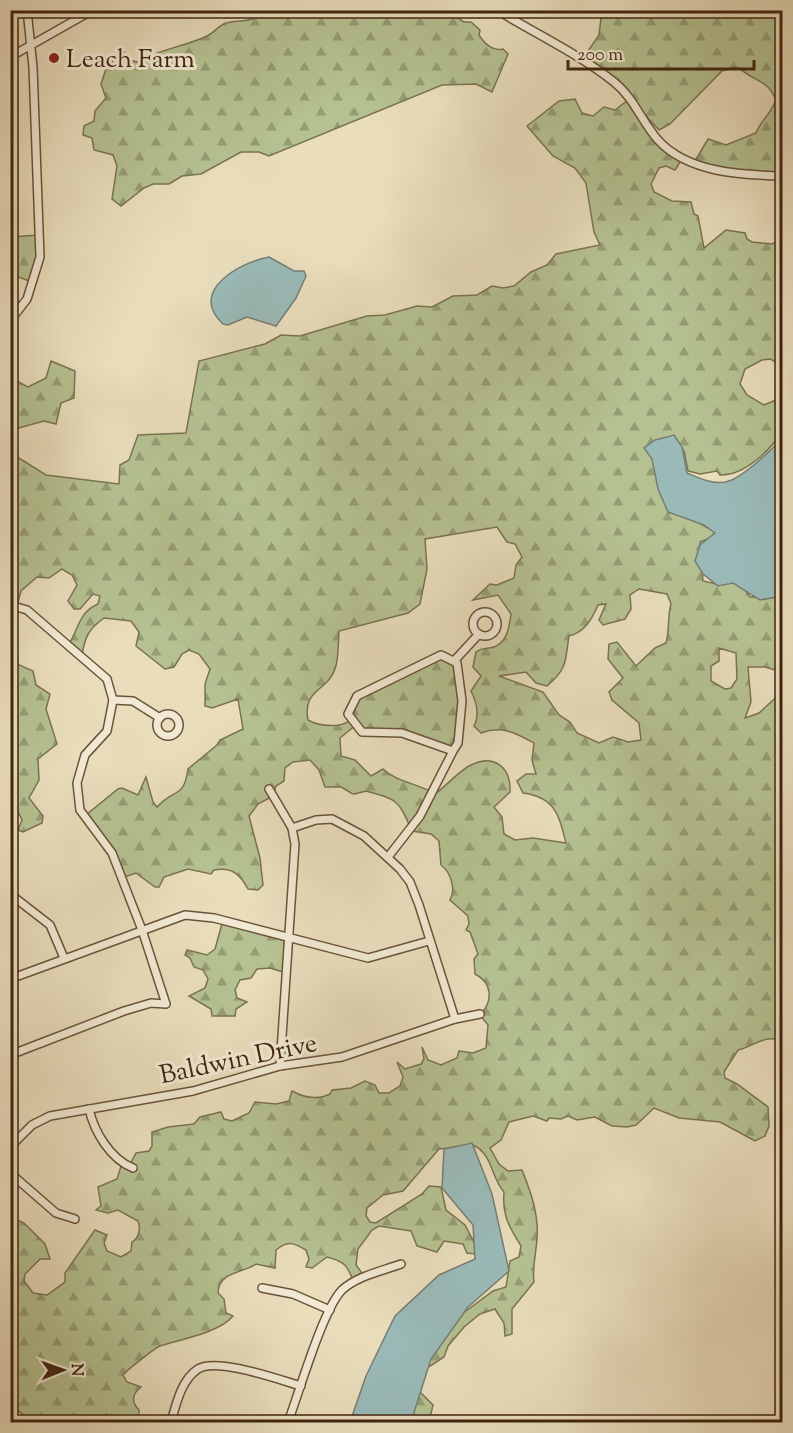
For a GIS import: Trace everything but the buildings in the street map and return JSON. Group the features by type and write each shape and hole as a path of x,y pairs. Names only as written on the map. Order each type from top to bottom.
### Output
{"street":[{"path":"10,321 27,299 40,257 31,43 27,10"},
{"path":"10,57 31,43 93,10"},
{"path":"497,10 614,82 636,105 658,140 668,149 725,173 783,176"},
{"path":"10,605 27,610 107,679 113,700 106,731 85,755 77,783 80,810 112,853 142,930 166,1004 151,1003 124,1011 10,1055"},
{"path":"454,661 479,634"},
{"path":"388,857 415,825 458,743 462,701 457,663 441,655 357,696 348,714 362,732 402,733 453,751"},
{"path":"113,700 133,701 160,718"},
{"path":"269,789 292,828 295,844 280,1066"},
{"path":"292,828 316,820 332,819 364,836 388,857 410,882 455,1019"},
{"path":"10,894 50,925 64,958"},
{"path":"10,979 185,915 197,914 368,958 429,941"},
{"name":"Baldwin Drive","path":"10,1147 32,1125 50,1116 193,1091 280,1066 352,1054 455,1019 480,1014"},
{"path":"89,1108 93,1128 123,1164 133,1168"},
{"path":"10,1173 56,1213 75,1218"},
{"path":"288,1422 330,1310 341,1291 354,1282 401,1264"},
{"path":"262,1288 293,1294 330,1310"},
{"path":"171,1422 188,1379 198,1369 208,1365 249,1372 302,1386"}],"green space":[{"path":"265,10 447,11 464,22 471,22 480,30 479,35 486,44 492,48 503,49 508,54 492,92 476,84 442,85 269,156 259,152 241,152 201,174 182,176 169,184 153,184 144,188 121,206 112,199 117,166 113,155 94,150 92,138 83,135 84,126 94,121 95,111 106,98 101,84 106,69 123,50 129,60 137,62 207,36 226,23 254,18"},
{"path":"626,10 782,11 782,176 738,174 695,161 708,139 726,145 756,133 774,105 776,100 769,88 741,69 736,67 722,71 670,124 659,130 616,83 582,60 599,35 601,18 605,12"},
{"path":"575,99 582,113 593,116 604,107 615,110 628,100 659,144 682,159 675,170 666,166 659,168 651,184 654,192 672,201 691,202 694,214 698,216 704,248 726,230 745,233 747,239 752,242 772,244 778,240 782,216 782,431 764,454 747,467 729,474 720,475 717,471 700,474 688,471 684,451 677,442 651,448 669,513 686,512 690,518 715,532 713,537 700,542 703,581 716,584 738,580 750,597 782,597 782,672 765,667 748,667 751,702 745,718 759,713 782,692 782,1041 765,1040 738,1050 724,1072 725,1078 768,1107 769,1126 765,1136 755,1141 720,1122 679,1118 654,1108 636,1125 627,1127 612,1126 595,1117 577,1120 568,1116 561,1119 549,1118 547,1121 533,1116 509,1122 501,1140 490,1148 499,1164 508,1171 522,1170 531,1195 536,1212 537,1230 534,1282 512,1309 512,1334 505,1336 504,1323 495,1309 480,1314 464,1327 448,1346 444,1357 427,1368 420,1392 433,1405 429,1422 408,1422 419,1365 462,1314 493,1291 506,1287 510,1261 519,1257 521,1246 507,1220 504,1192 488,1160 480,1149 473,1145 439,1149 403,1191 383,1195 367,1208 366,1216 370,1222 376,1223 422,1194 429,1186 441,1187 446,1210 465,1225 477,1248 475,1254 467,1253 463,1244 444,1241 437,1252 417,1246 411,1231 379,1226 372,1230 358,1249 356,1265 362,1273 362,1279 353,1281 347,1267 341,1262 327,1257 312,1268 306,1267 309,1259 306,1250 294,1244 284,1245 276,1250 275,1268 256,1264 222,1281 218,1293 224,1299 226,1313 233,1316 227,1322 199,1335 160,1346 123,1375 127,1382 141,1387 134,1398 139,1410 138,1422 27,1422 27,1417 11,1406 11,1217 24,1223 45,1244 50,1259 40,1259 25,1274 24,1281 33,1293 47,1295 65,1282 65,1273 95,1230 107,1235 104,1243 107,1251 121,1257 131,1251 132,1242 139,1233 138,1221 118,1210 108,1213 96,1210 101,1206 98,1187 117,1179 122,1163 129,1166 136,1153 149,1151 152,1146 152,1132 168,1127 194,1124 200,1117 221,1112 224,1119 232,1121 249,1113 255,1102 276,1104 289,1101 292,1091 315,1098 330,1094 332,1090 351,1088 365,1081 375,1085 379,1093 389,1093 400,1086 403,1077 397,1062 405,1069 421,1064 424,1059 422,1047 428,1060 441,1065 457,1058 459,1051 473,1053 486,1048 488,1025 480,1015 487,1004 489,993 485,982 475,974 474,959 478,954 470,932 466,930 469,924 468,916 450,900 453,891 452,881 441,865 439,841 431,834 412,831 404,813 391,799 366,791 354,794 341,787 325,787 319,770 310,760 293,762 285,768 284,781 276,786 273,796 258,804 249,816 260,858 263,885 258,890 248,889 242,879 226,870 214,870 211,874 188,869 164,877 159,887 155,887 136,873 121,878 107,846 86,815 118,789 122,788 138,795 146,777 153,802 157,807 181,789 188,769 220,740 243,729 238,699 212,708 205,706 205,684 210,669 199,654 189,650 182,654 174,667 165,669 136,646 139,632 131,621 104,618 88,634 82,655 69,644 83,616 98,604 100,596 93,594 80,609 74,609 68,601 77,585 72,575 62,569 49,578 37,577 21,591 17,606 11,603 11,472 19,458 46,475 119,484 120,465 129,460 138,435 186,433 199,361 265,344 281,335 300,336 367,316 385,315 417,306 432,307 453,296 477,295 492,286 503,288 514,286 531,272 547,265 556,254 600,245 594,232 586,183 575,168 553,156 527,126 559,101","holes":["770,359 780,364 778,373 781,398 764,405 747,395 740,384 745,369 762,360","497,527 507,542 515,544 522,557 516,565 514,578 497,585 490,584 473,600 498,595 511,614 506,636 500,644 476,652 473,667 481,676 471,691 477,709 474,726 481,733 502,730 515,733 534,743 532,760 536,774 526,774 517,781 523,793 542,799 554,809 566,843 533,838 515,840 504,834 502,817 494,807 510,792 510,783 504,769 499,764 486,761 469,766 435,794 395,777 383,769 371,776 355,760 341,756 340,738 356,725 373,734 401,733 450,752 457,731 461,693 457,670 452,661 434,658 355,701 353,716 344,723 332,726 308,720 307,710 312,696 327,682 335,669 339,631 408,613 420,604 427,569 425,539","639,589 667,594 671,604 666,643 655,648 636,666 617,642 609,644 608,659 623,678 609,692 612,700 639,723 641,740 628,742 613,737 599,743 577,733 570,722 559,715 543,692 499,676 526,672 536,683 547,686 562,669 569,636 584,628 598,605 606,604 599,620 603,625 625,619 631,609 630,595","719,648 736,653 737,679 731,688 725,689 711,681 711,666 719,661"]},
{"path":"39,235 34,283 11,274 10,237"},
{"path":"51,361 75,371 74,398 61,403 56,424 44,421 11,430 11,378 28,387 46,378"},
{"path":"11,655 19,665 33,671 36,685 50,694 46,709 57,744 38,759 39,780 29,798 43,816 42,823 23,832 18,830 22,820 12,799 16,788 10,777"},
{"path":"223,920 289,938 286,973 270,968 257,969 251,978 240,980 235,990 237,998 247,1002 236,1009 235,1016 212,1016 211,1009 189,996 205,988 208,979 203,970 194,967 190,958 185,955 187,950 207,955 215,949"}],"water":[{"path":"269,257 294,271 304,271 306,276 296,298 276,326 247,317 228,325 223,324 213,312 211,300 214,290 233,272 245,265"},
{"path":"674,435 682,447 687,473 719,483 743,474 782,439 782,596 760,600 733,583 718,586 703,574 695,561 700,545 715,533 704,525 668,512 658,489 652,459 644,448 655,440"},
{"path":"472,1143 492,1194 509,1271 468,1307 431,1359 411,1422 350,1422 366,1376 395,1316 439,1275 475,1259 473,1225 442,1188 444,1149"}],"place":[{"name":"Leach Farm","path":"54,58"}]}
